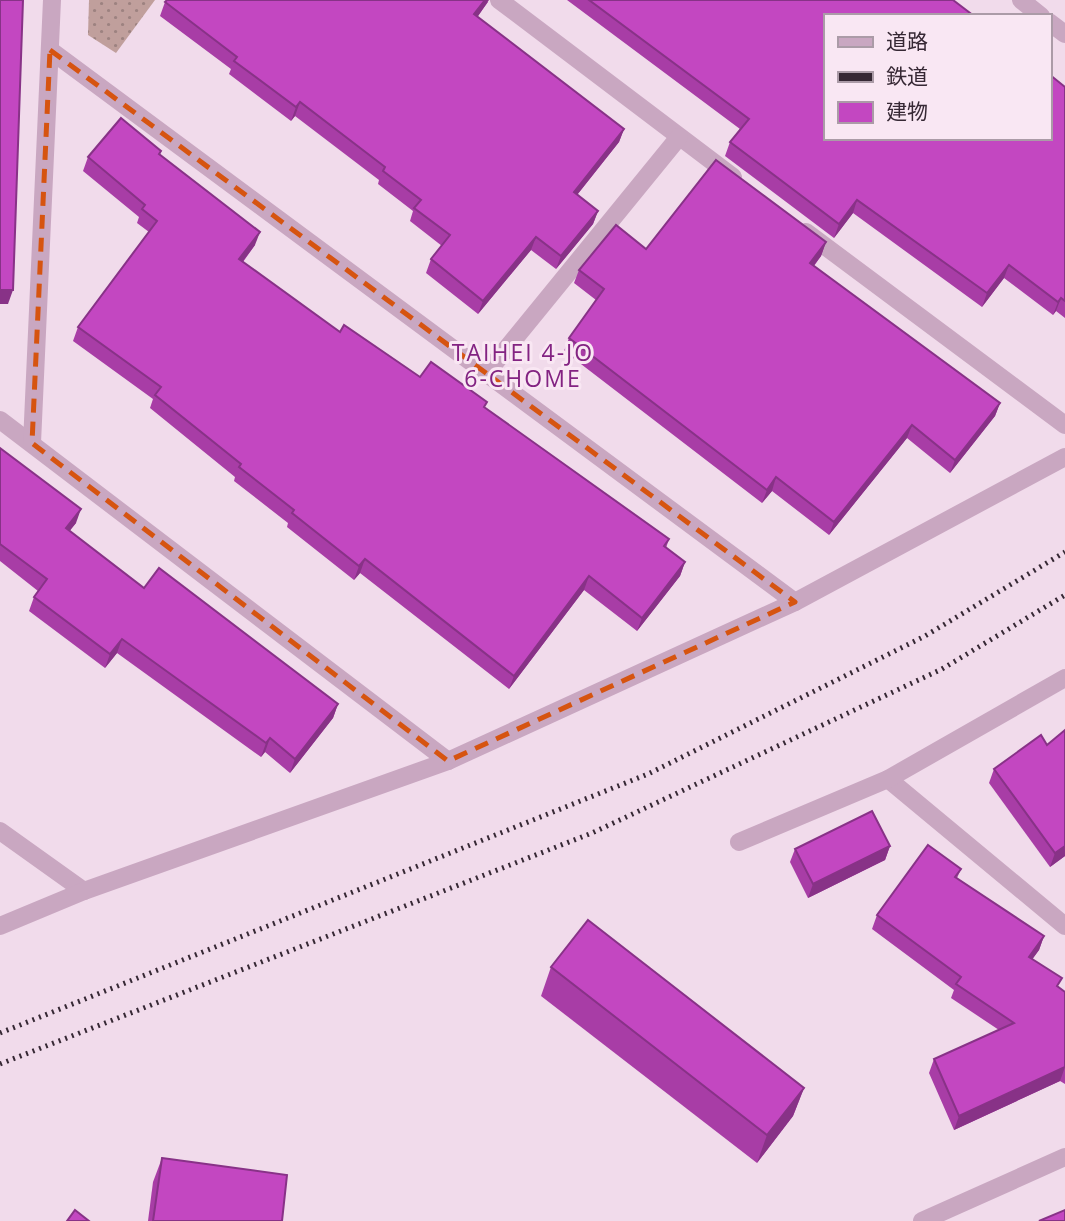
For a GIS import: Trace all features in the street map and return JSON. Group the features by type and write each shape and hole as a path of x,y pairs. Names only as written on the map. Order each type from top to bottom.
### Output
{"street":[{"path":"32,443 52,0"},
{"path":"499,0 745,186"},
{"path":"1021,0 1038,14"},
{"path":"50,50 485,375 795,602"},
{"path":"485,375 679,137"},
{"path":"789,219 1065,425"},
{"path":"0,420 448,761"},
{"path":"0,926 84,891 448,761 795,602 1065,457"},
{"path":"739,842 888,779 1065,678"},
{"path":"888,779 1065,926"},
{"path":"0,831 84,891"},
{"path":"922,1221 1065,1157"}],"highlighted area":[{"path":"50,50 795,602 448,761 32,443"}],"shaded area":[{"path":"89,0 155,0 116,53 88,35"}],"building":[{"path":"0,0 23,0 13,290 0,290"},
{"path":"485,0 474,14 624,129 574,192 598,211 561,256 536,237 483,301 431,259 450,235 414,208 421,200 383,171 385,167 300,102 296,107 234,61 237,57 165,2"},
{"path":"589,0 953,0 971,14 824,14 824,140 1051,140 1051,76 1065,87 1065,301 1061,298 1058,302 1009,265 987,293 857,200 839,224 730,142 749,119"},
{"path":"121,118 161,151 159,154 260,232 239,259 340,332 344,325 420,377 431,362 487,402 484,407 669,539 664,546 685,562 642,618 589,576 514,676 365,559 359,566 292,513 294,510 239,467 241,464 155,395 161,387 78,327 157,221 142,209 145,205 88,157"},
{"path":"716,160 826,242 810,263 1000,403 955,460 912,425 834,522 776,477 767,490 569,338 604,289 579,270 616,225 646,249"},
{"path":"0,448 81,509 66,528 144,588 159,568 338,704 295,759 270,738 266,743 122,639 110,654 34,597 47,579 0,544"},
{"path":"1065,730 1065,846 1055,853 994,769 1041,735 1047,745"},
{"path":"872,811 890,846 813,884 795,849"},
{"path":"928,845 961,869 955,877 1044,936 1029,957 1062,978 1057,986 1065,992 1065,1067 959,1116 934,1059 1014,1023 956,984 961,977 877,915"},
{"path":"588,920 804,1088 767,1135 551,967"},
{"path":"162,1158 287,1175 282,1221 153,1221"},
{"path":"75,1210 89,1221 67,1221"},
{"path":"1065,1210 1065,1221 1039,1221"}],"railway":[{"path":"0,1033 648,774 925,636 1065,552"},
{"path":"0,1064 592,833 942,669 1065,595"}],"district":[{"name":"TAIHEI 4-JO 6-CHOME","path":"523,365"}]}
